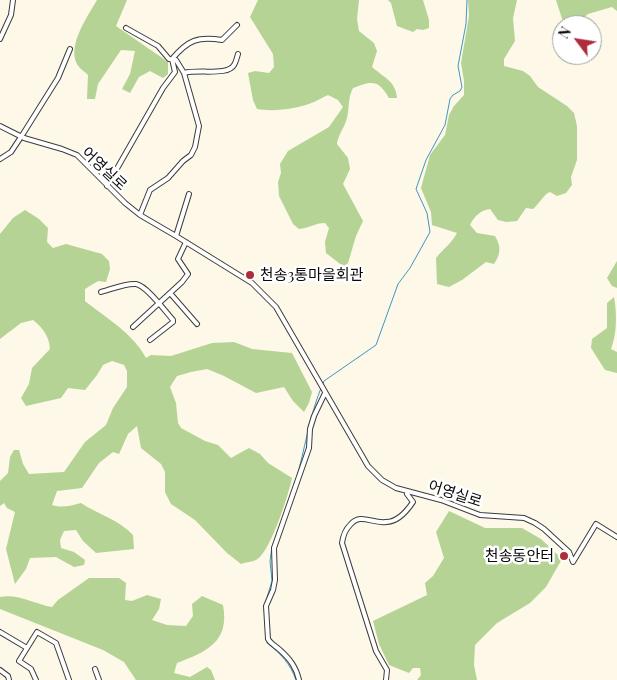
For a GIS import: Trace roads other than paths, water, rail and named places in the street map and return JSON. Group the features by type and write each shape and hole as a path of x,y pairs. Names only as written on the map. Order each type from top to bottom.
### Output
{"street":[{"path":"0,39 11,16 13,0"},
{"path":"172,59 181,48 195,40 209,38 222,40 237,25"},
{"path":"126,28 158,46 169,58 176,60 184,74 199,126 195,147 191,156 183,161 168,178 150,190 140,215"},
{"path":"0,160 11,152 21,137 58,78 70,49"},
{"path":"184,74 203,70 225,72 234,65 238,54"},
{"path":"107,186 175,72 172,59"},
{"name":"어영실로","path":"0,126 42,145 62,149 77,155 107,186 140,215 252,283 276,307 368,466 382,480 396,488 441,500 480,515 524,518 544,529 569,552 573,562 596,524 617,537"},
{"path":"176,236 188,194"},
{"path":"133,328 188,274 178,259 186,242"},
{"path":"101,292 138,284 159,303 173,320 150,340"},
{"path":"170,293 197,324"},
{"path":"299,680 294,665 268,639 266,606 275,580 274,548 309,448 310,429 314,416 325,392"},
{"path":"386,680 387,670 376,651 342,543 346,529 353,521 361,518 386,522 396,519 403,514 413,502 407,491"},
{"path":"0,632 27,648"},
{"path":"36,680 31,669 20,661 37,632 56,643 69,680"},
{"path":"95,669 99,680"},
{"path":"0,670 8,676 9,680"}],"waterway":[{"path":"323,384 324,381 376,345 398,284 410,268 430,232 427,213 416,189 426,160 445,125 450,99 462,87 458,66 466,24 467,0"},
{"path":"296,480 313,411 321,388"},
{"path":"283,517 272,547 270,561 272,581 264,607 267,643 284,659 296,680"}],"place":[{"name":"천송3통마을회관","path":"250,275"},
{"name":"천송동안터","path":"564,556"}]}
